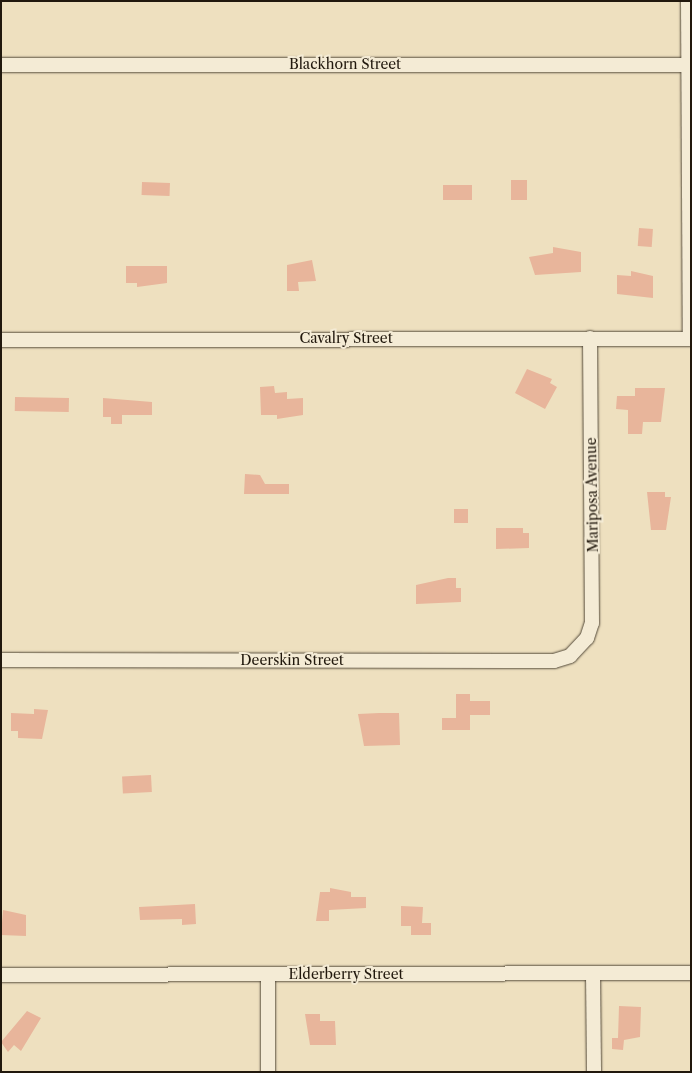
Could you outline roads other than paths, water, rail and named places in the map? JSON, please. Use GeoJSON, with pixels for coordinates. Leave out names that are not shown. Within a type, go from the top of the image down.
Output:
{"type":"FeatureCollection","features":[{"type":"Feature","properties":{"kind":"street"},"geometry":{"type":"LineString","coordinates":[[688,1],[690,339]]}},
{"type":"Feature","properties":{"kind":"street","name":"Blackhorn Street"},"geometry":{"type":"LineString","coordinates":[[1,65],[688,65]]}},
{"type":"Feature","properties":{"kind":"street","name":"Mariposa Avenue"},"geometry":{"type":"LineString","coordinates":[[579,649],[587,638],[593,605],[590,338]]}},
{"type":"Feature","properties":{"kind":"street","name":"Cavalry Street"},"geometry":{"type":"LineString","coordinates":[[1,340],[690,339]]}},
{"type":"Feature","properties":{"kind":"street","name":"Deerskin Street"},"geometry":{"type":"LineString","coordinates":[[1,660],[554,660],[579,649]]}},
{"type":"Feature","properties":{"kind":"street"},"geometry":{"type":"LineString","coordinates":[[593,973],[594,1072]]}},
{"type":"Feature","properties":{"kind":"street","name":"Elderberry Street"},"geometry":{"type":"LineString","coordinates":[[1,975],[691,973]]}},
{"type":"Feature","properties":{"kind":"street"},"geometry":{"type":"LineString","coordinates":[[268,974],[268,1072]]}}]}
